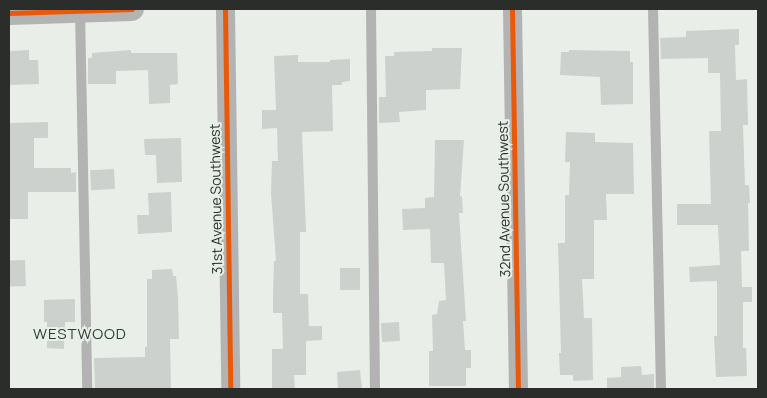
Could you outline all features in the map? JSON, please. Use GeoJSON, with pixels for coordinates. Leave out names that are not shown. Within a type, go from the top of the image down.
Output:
{"type":"FeatureCollection","features":[{"type":"Feature","properties":{"kind":"street"},"geometry":{"type":"LineString","coordinates":[[9,13],[80,9],[132,9]]}},
{"type":"Feature","properties":{"kind":"street","name":"31st Avenue Southwest"},"geometry":{"type":"LineString","coordinates":[[225,9],[230,389]]}},
{"type":"Feature","properties":{"kind":"street","name":"32nd Avenue Southwest"},"geometry":{"type":"LineString","coordinates":[[512,9],[518,389]]}},
{"type":"Feature","properties":{"kind":"lane"},"geometry":{"type":"LineString","coordinates":[[80,9],[87,389]]}},
{"type":"Feature","properties":{"kind":"lane"},"geometry":{"type":"LineString","coordinates":[[371,9],[375,389]]}},
{"type":"Feature","properties":{"kind":"lane"},"geometry":{"type":"LineString","coordinates":[[653,9],[661,389]]}},
{"type":"Feature","properties":{"kind":"building"},"geometry":{"type":"Polygon","coordinates":[[[739,29],[739,45],[735,45],[736,80],[747,79],[748,125],[743,125],[745,185],[749,185],[750,203],[748,203],[749,251],[741,251],[742,287],[752,287],[752,302],[743,302],[743,348],[746,348],[747,376],[716,377],[714,336],[717,336],[717,281],[690,282],[689,267],[720,265],[718,225],[677,225],[677,204],[711,204],[709,131],[721,131],[720,73],[708,73],[708,58],[661,59],[660,38],[686,37],[686,31],[739,29]]]}},
{"type":"Feature","properties":{"kind":"building"},"geometry":{"type":"Polygon","coordinates":[[[432,48],[462,48],[460,89],[426,90],[426,110],[399,112],[400,122],[379,123],[379,97],[386,97],[385,56],[394,56],[394,52],[432,51],[432,48]]]}},
{"type":"Feature","properties":{"kind":"building"},"geometry":{"type":"Polygon","coordinates":[[[29,50],[29,60],[38,60],[39,84],[9,85],[9,51],[29,50]]]}},
{"type":"Feature","properties":{"kind":"building"},"geometry":{"type":"Polygon","coordinates":[[[131,50],[131,53],[177,53],[178,84],[170,85],[170,103],[149,104],[148,70],[116,71],[116,84],[88,84],[88,58],[92,58],[92,53],[131,50]]]}},
{"type":"Feature","properties":{"kind":"building"},"geometry":{"type":"Polygon","coordinates":[[[569,50],[630,51],[630,62],[633,62],[633,104],[601,105],[600,77],[560,75],[561,52],[569,52],[569,50]]]}},
{"type":"Feature","properties":{"kind":"building"},"geometry":{"type":"Polygon","coordinates":[[[298,55],[298,62],[330,62],[330,60],[350,59],[350,81],[342,82],[342,85],[332,85],[333,131],[302,132],[306,232],[300,232],[300,294],[308,294],[309,326],[322,326],[322,340],[306,341],[306,375],[294,375],[295,389],[272,389],[272,349],[283,349],[282,313],[273,313],[274,261],[276,261],[271,193],[272,161],[278,161],[277,128],[262,129],[262,110],[276,110],[274,56],[298,55]]]}},
{"type":"Feature","properties":{"kind":"building"},"geometry":{"type":"Polygon","coordinates":[[[48,122],[48,138],[34,138],[34,168],[71,168],[71,173],[76,172],[76,192],[28,192],[28,219],[9,219],[9,123],[48,122]]]}},
{"type":"Feature","properties":{"kind":"building"},"geometry":{"type":"Polygon","coordinates":[[[566,132],[595,133],[595,142],[633,143],[634,194],[606,194],[607,220],[594,220],[594,279],[582,279],[584,318],[592,318],[593,380],[573,381],[573,375],[560,375],[558,243],[565,243],[565,195],[569,195],[570,162],[565,162],[566,132]]]}},
{"type":"Feature","properties":{"kind":"building"},"geometry":{"type":"Polygon","coordinates":[[[181,138],[182,182],[157,183],[156,155],[145,155],[144,139],[181,138]]]}},
{"type":"Feature","properties":{"kind":"building"},"geometry":{"type":"Polygon","coordinates":[[[435,140],[464,140],[460,197],[462,196],[463,213],[459,213],[466,321],[463,321],[465,350],[471,350],[471,368],[466,368],[466,386],[429,386],[429,351],[433,351],[432,315],[437,314],[439,301],[446,300],[444,263],[431,263],[430,229],[403,230],[402,209],[425,208],[425,198],[434,197],[435,140]]]}},
{"type":"Feature","properties":{"kind":"building"},"geometry":{"type":"Polygon","coordinates":[[[114,169],[115,189],[91,190],[90,170],[114,169]]]}},
{"type":"Feature","properties":{"kind":"building"},"geometry":{"type":"Polygon","coordinates":[[[171,192],[172,232],[138,234],[137,215],[149,215],[148,193],[171,192]]]}},
{"type":"Feature","properties":{"kind":"building"},"geometry":{"type":"Polygon","coordinates":[[[25,260],[26,286],[10,287],[9,261],[25,260]]]}},
{"type":"Feature","properties":{"kind":"building"},"geometry":{"type":"Polygon","coordinates":[[[340,268],[360,268],[360,290],[340,290],[340,268]]]}},
{"type":"Feature","properties":{"kind":"building"},"geometry":{"type":"Polygon","coordinates":[[[172,269],[173,276],[176,276],[179,339],[170,339],[171,389],[95,389],[94,358],[145,357],[145,347],[147,347],[147,279],[152,279],[152,270],[172,269]]]}},
{"type":"Feature","properties":{"kind":"building"},"geometry":{"type":"Polygon","coordinates":[[[75,299],[75,322],[65,322],[64,349],[47,348],[47,322],[44,322],[44,300],[75,299]]]}},
{"type":"Feature","properties":{"kind":"building"},"geometry":{"type":"Polygon","coordinates":[[[399,322],[400,341],[382,342],[381,323],[399,322]]]}},
{"type":"Feature","properties":{"kind":"building"},"geometry":{"type":"Polygon","coordinates":[[[641,366],[642,375],[654,374],[654,388],[607,389],[607,378],[621,377],[621,367],[641,366]]]}},
{"type":"Feature","properties":{"kind":"building"},"geometry":{"type":"Polygon","coordinates":[[[360,370],[362,389],[338,389],[337,372],[360,370]]]}},
{"type":"Feature","properties":{"kind":"cycle path"},"geometry":{"type":"LineString","coordinates":[[9,13],[132,9]]}},
{"type":"Feature","properties":{"kind":"cycle path"},"geometry":{"type":"LineString","coordinates":[[225,9],[230,389]]}},
{"type":"Feature","properties":{"kind":"cycle path"},"geometry":{"type":"LineString","coordinates":[[512,9],[518,389]]}},
{"type":"Feature","properties":{"kind":"district","name":"WESTWOOD"},"geometry":{"type":"Point","coordinates":[80,334]}}]}
